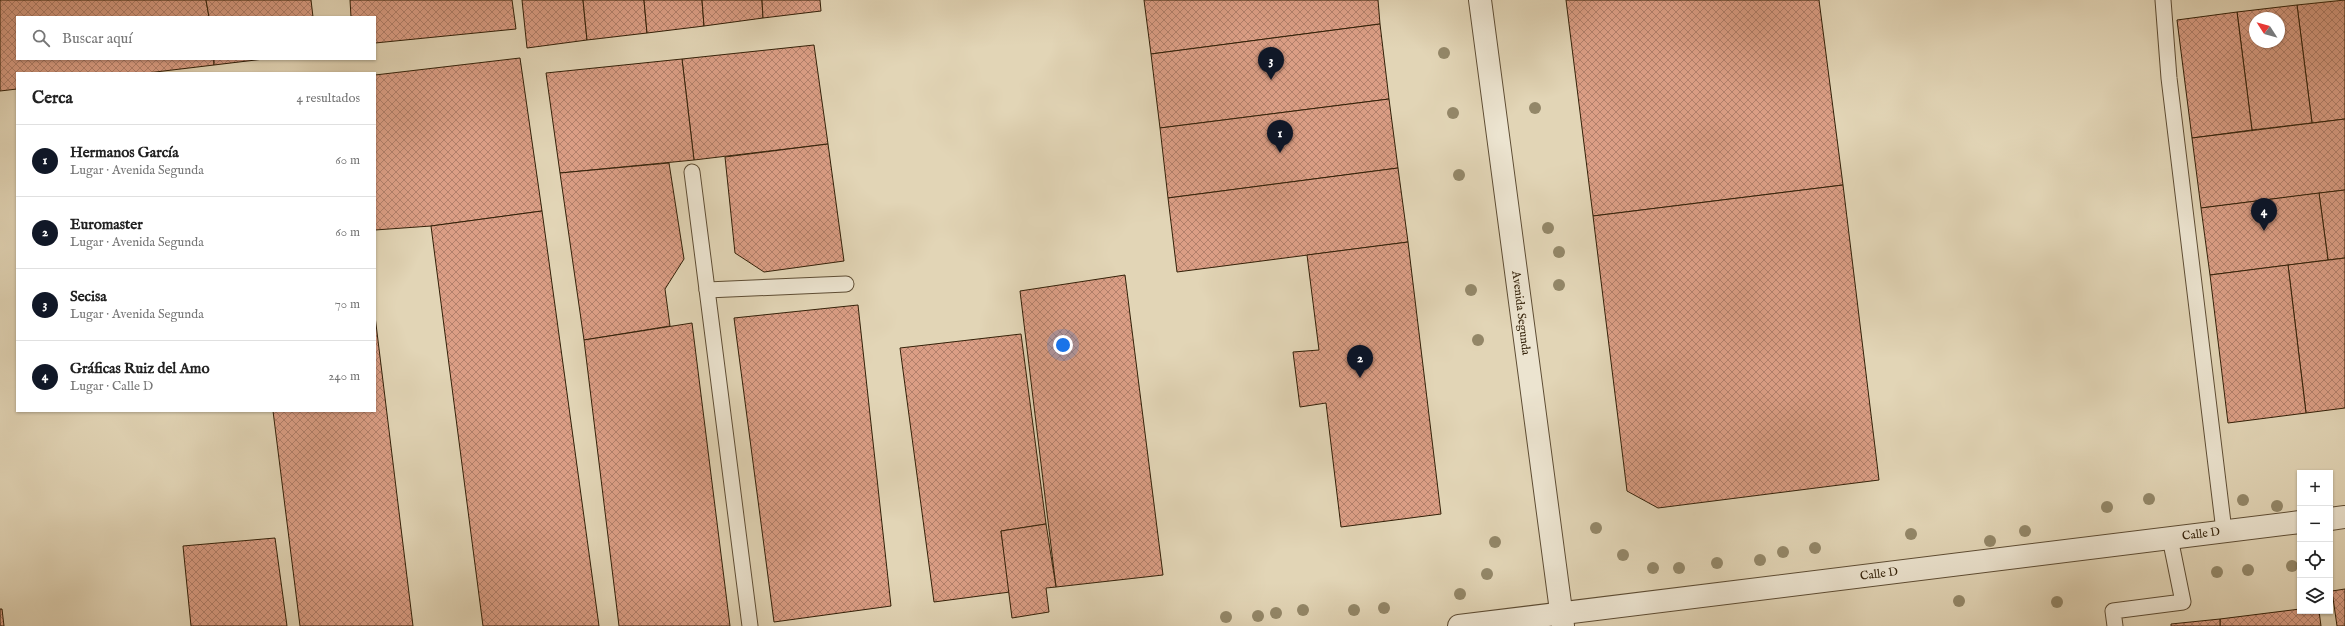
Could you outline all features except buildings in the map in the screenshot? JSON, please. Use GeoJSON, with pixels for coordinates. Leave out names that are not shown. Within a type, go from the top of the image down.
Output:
{"type":"FeatureCollection","features":[{"type":"Feature","properties":{"kind":"street","name":"Avenida Segunda"},"geometry":{"type":"LineString","coordinates":[[1480,0],[1563,620]]}},
{"type":"Feature","properties":{"kind":"street"},"geometry":{"type":"LineString","coordinates":[[2333,519],[2345,517]]}},
{"type":"Feature","properties":{"kind":"street","name":"Calle D"},"geometry":{"type":"LineString","coordinates":[[1459,626],[1563,620],[2170,538],[2297,522]]}},
{"type":"Feature","properties":{"kind":"lane"},"geometry":{"type":"LineString","coordinates":[[2163,0],[2169,78],[2224,531]]}},
{"type":"Feature","properties":{"kind":"lane"},"geometry":{"type":"LineString","coordinates":[[692,172],[750,626]]}},
{"type":"Feature","properties":{"kind":"lane"},"geometry":{"type":"LineString","coordinates":[[707,290],[846,284]]}},
{"type":"Feature","properties":{"kind":"lane"},"geometry":{"type":"LineString","coordinates":[[2114,626],[2113,611],[2183,602],[2170,538]]}},
{"type":"Feature","properties":{"kind":"place","name":"Secisa"},"geometry":{"type":"Point","coordinates":[1271,80]}},
{"type":"Feature","properties":{"kind":"place","name":"Hermanos García"},"geometry":{"type":"Point","coordinates":[1280,153]}},
{"type":"Feature","properties":{"kind":"place","name":"Gráficas Ruiz del Amo"},"geometry":{"type":"Point","coordinates":[2264,231]}},
{"type":"Feature","properties":{"kind":"place","name":"Euromaster"},"geometry":{"type":"Point","coordinates":[1360,378]}}]}
